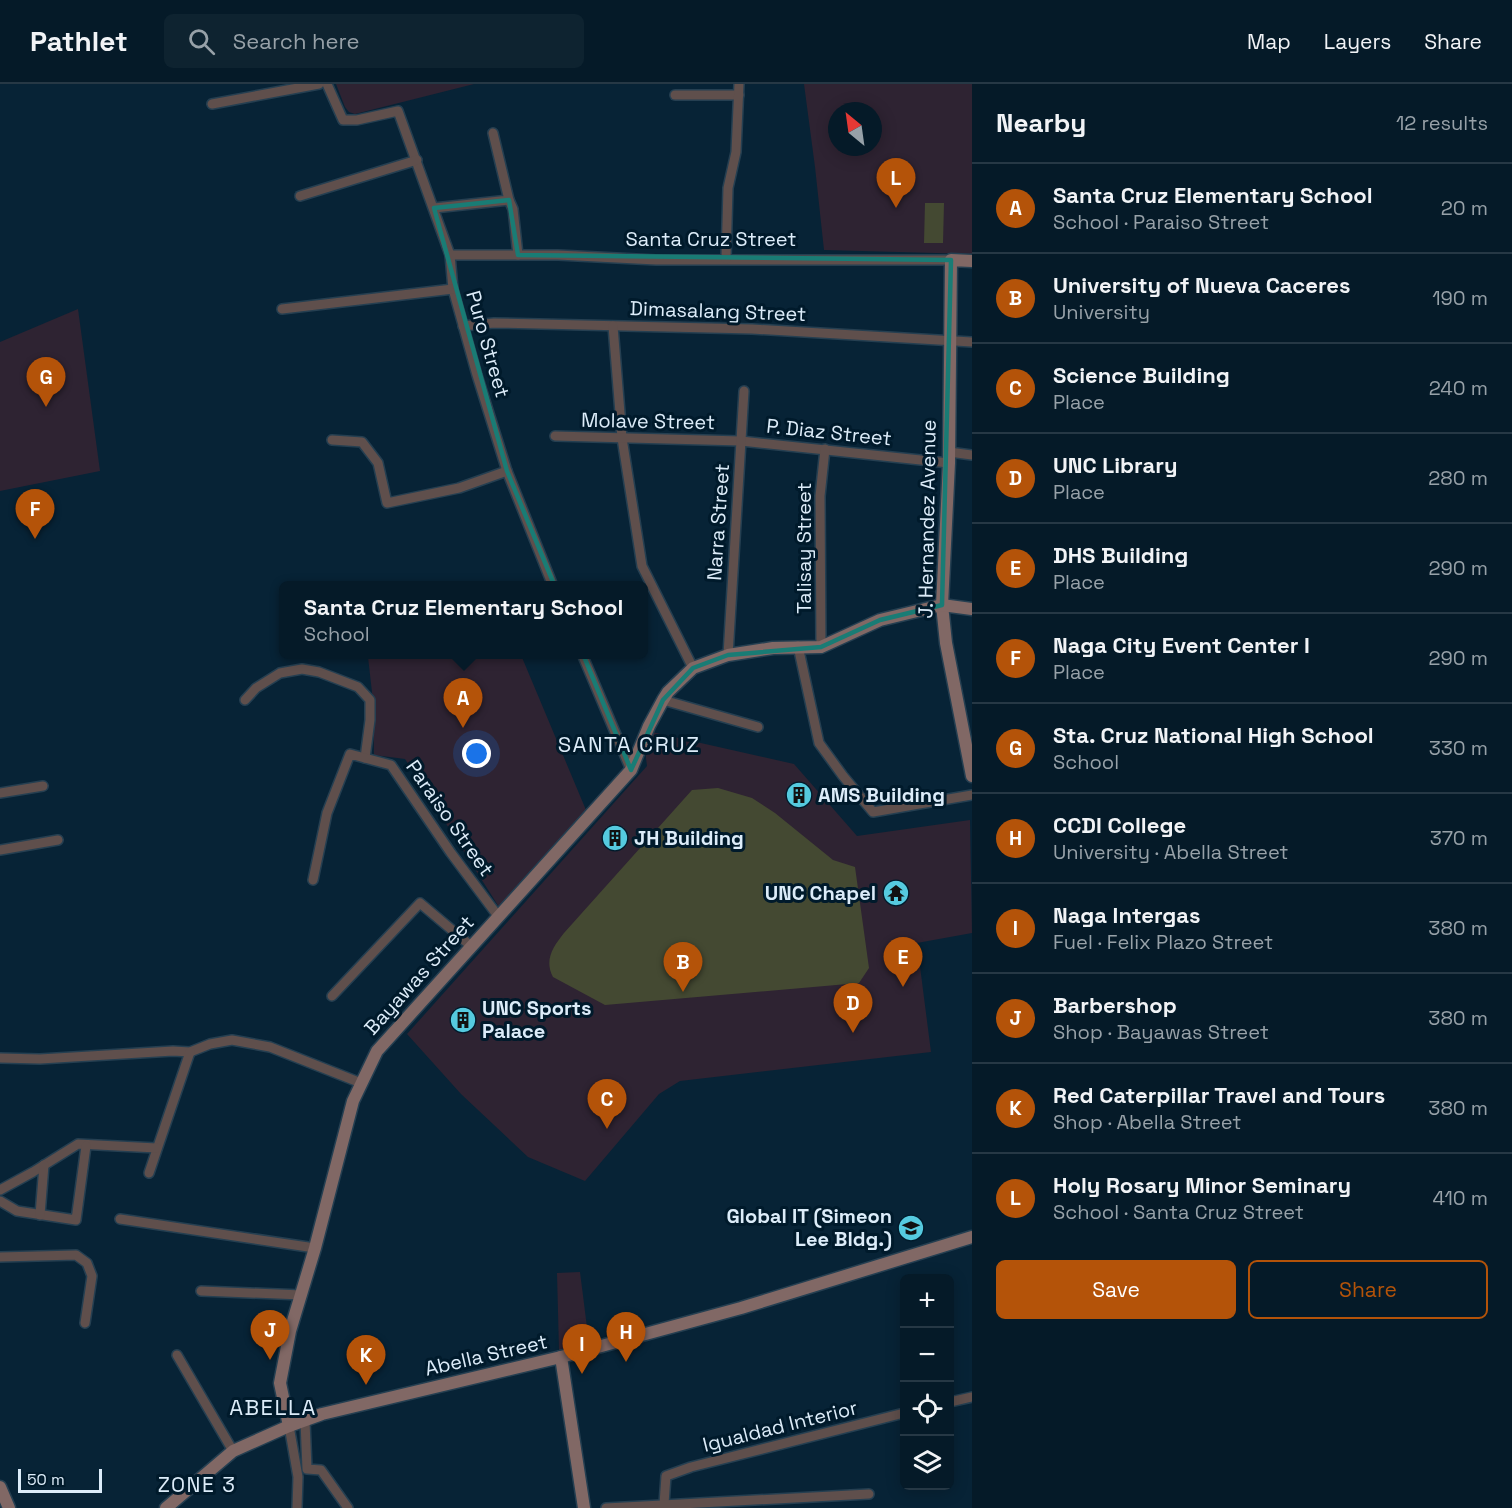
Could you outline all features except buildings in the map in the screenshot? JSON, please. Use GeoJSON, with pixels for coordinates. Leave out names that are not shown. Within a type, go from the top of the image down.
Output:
{"type":"FeatureCollection","features":[{"type":"Feature","properties":{"kind":"street"},"geometry":{"type":"LineString","coordinates":[[212,104],[319,84]]}},
{"type":"Feature","properties":{"kind":"street","name":"Puro Street"},"geometry":{"type":"LineString","coordinates":[[327,84],[343,120],[357,120],[398,111],[450,255],[453,289],[507,471],[551,581]]}},
{"type":"Feature","properties":{"kind":"street"},"geometry":{"type":"LineString","coordinates":[[726,259],[728,188],[736,152],[739,84]]}},
{"type":"Feature","properties":{"kind":"street"},"geometry":{"type":"LineString","coordinates":[[675,95],[739,95]]}},
{"type":"Feature","properties":{"kind":"street"},"geometry":{"type":"LineString","coordinates":[[493,133],[513,209],[518,255]]}},
{"type":"Feature","properties":{"kind":"street"},"geometry":{"type":"LineString","coordinates":[[300,196],[417,160]]}},
{"type":"Feature","properties":{"kind":"street"},"geometry":{"type":"LineString","coordinates":[[434,208],[509,200]]}},
{"type":"Feature","properties":{"kind":"street","name":"Santa Cruz Street"},"geometry":{"type":"LineString","coordinates":[[450,255],[656,260],[972,261]]}},
{"type":"Feature","properties":{"kind":"street","name":"J. Hernandez Avenue"},"geometry":{"type":"LineString","coordinates":[[951,260],[949,458],[942,605],[946,642],[972,776]]}},
{"type":"Feature","properties":{"kind":"street"},"geometry":{"type":"LineString","coordinates":[[282,309],[453,289]]}},
{"type":"Feature","properties":{"kind":"street","name":"Dimasalang Street"},"geometry":{"type":"LineString","coordinates":[[463,326],[494,323],[752,329],[972,342]]}},
{"type":"Feature","properties":{"kind":"street"},"geometry":{"type":"LineString","coordinates":[[613,326],[622,438],[642,566],[693,669]]}},
{"type":"Feature","properties":{"kind":"street","name":"Narra Street"},"geometry":{"type":"LineString","coordinates":[[728,655],[744,391]]}},
{"type":"Feature","properties":{"kind":"street","name":"Molave Street"},"geometry":{"type":"LineString","coordinates":[[555,436],[741,441]]}},
{"type":"Feature","properties":{"kind":"street"},"geometry":{"type":"LineString","coordinates":[[332,440],[362,442],[378,463],[387,503],[459,488],[507,471]]}},
{"type":"Feature","properties":{"kind":"street","name":"P. Diaz Street"},"geometry":{"type":"LineString","coordinates":[[741,441],[949,458],[972,455]]}},
{"type":"Feature","properties":{"kind":"street","name":"Talisay Street"},"geometry":{"type":"LineString","coordinates":[[821,647],[820,496],[825,449]]}},
{"type":"Feature","properties":{"kind":"street"},"geometry":{"type":"LineString","coordinates":[[631,770],[649,726],[663,700],[668,692],[693,669],[728,655],[798,646],[821,647],[880,620],[942,605],[972,609]]}},
{"type":"Feature","properties":{"kind":"street"},"geometry":{"type":"LineString","coordinates":[[798,646],[819,743],[873,812],[972,795]]}},
{"type":"Feature","properties":{"kind":"street"},"geometry":{"type":"LineString","coordinates":[[584,659],[631,770]]}},
{"type":"Feature","properties":{"kind":"street"},"geometry":{"type":"LineString","coordinates":[[245,700],[256,688],[280,673],[302,669],[319,672],[358,687],[370,700],[365,758],[350,754],[327,813],[313,880]]}},
{"type":"Feature","properties":{"kind":"street"},"geometry":{"type":"LineString","coordinates":[[663,700],[758,727]]}},
{"type":"Feature","properties":{"kind":"street","name":"Paraiso Street"},"geometry":{"type":"LineString","coordinates":[[365,758],[391,765],[451,853],[498,916]]}},
{"type":"Feature","properties":{"kind":"street","name":"Bayawas Street"},"geometry":{"type":"LineString","coordinates":[[289,1425],[280,1383],[290,1332],[315,1248],[353,1101],[377,1051],[631,770]]}},
{"type":"Feature","properties":{"kind":"street"},"geometry":{"type":"LineString","coordinates":[[0,793],[44,786]]}},
{"type":"Feature","properties":{"kind":"street"},"geometry":{"type":"LineString","coordinates":[[0,850],[58,840]]}},
{"type":"Feature","properties":{"kind":"street"},"geometry":{"type":"LineString","coordinates":[[332,996],[420,903],[471,946]]}},
{"type":"Feature","properties":{"kind":"street"},"geometry":{"type":"LineString","coordinates":[[0,1058],[40,1059],[190,1052],[210,1044],[232,1040],[270,1047],[361,1083]]}},
{"type":"Feature","properties":{"kind":"street"},"geometry":{"type":"LineString","coordinates":[[149,1173],[190,1052]]}},
{"type":"Feature","properties":{"kind":"street"},"geometry":{"type":"LineString","coordinates":[[0,1190],[78,1144],[157,1148]]}},
{"type":"Feature","properties":{"kind":"street"},"geometry":{"type":"LineString","coordinates":[[0,1201],[16,1211],[76,1220],[86,1146]]}},
{"type":"Feature","properties":{"kind":"street"},"geometry":{"type":"LineString","coordinates":[[40,1215],[44,1165]]}},
{"type":"Feature","properties":{"kind":"street"},"geometry":{"type":"LineString","coordinates":[[120,1219],[315,1248]]}},
{"type":"Feature","properties":{"kind":"street","name":"Abella Street"},"geometry":{"type":"LineString","coordinates":[[166,1508],[233,1451],[289,1425],[360,1404],[561,1358],[741,1308],[972,1237]]}},
{"type":"Feature","properties":{"kind":"street"},"geometry":{"type":"LineString","coordinates":[[0,1257],[76,1255],[87,1263],[92,1276],[86,1323]]}},
{"type":"Feature","properties":{"kind":"street"},"geometry":{"type":"LineString","coordinates":[[201,1291],[302,1295]]}},
{"type":"Feature","properties":{"kind":"street"},"geometry":{"type":"LineString","coordinates":[[177,1355],[233,1451]]}},
{"type":"Feature","properties":{"kind":"street"},"geometry":{"type":"LineString","coordinates":[[561,1358],[584,1508]]}},
{"type":"Feature","properties":{"kind":"street"},"geometry":{"type":"LineString","coordinates":[[954,1401],[972,1396]]}},
{"type":"Feature","properties":{"kind":"street","name":"Igualdad Interior"},"geometry":{"type":"LineString","coordinates":[[664,1504],[666,1476],[691,1467],[900,1414]]}},
{"type":"Feature","properties":{"kind":"street"},"geometry":{"type":"LineString","coordinates":[[305,1420],[307,1469],[321,1470],[348,1508]]}},
{"type":"Feature","properties":{"kind":"street"},"geometry":{"type":"LineString","coordinates":[[289,1425],[298,1477],[297,1508]]}},
{"type":"Feature","properties":{"kind":"street"},"geometry":{"type":"LineString","coordinates":[[292,1444],[306,1442]]}},
{"type":"Feature","properties":{"kind":"street"},"geometry":{"type":"LineString","coordinates":[[0,1487],[9,1508]]}},
{"type":"Feature","properties":{"kind":"street"},"geometry":{"type":"LineString","coordinates":[[606,1508],[869,1494]]}},
{"type":"Feature","properties":{"kind":"highlighted area"},"geometry":{"type":"Polygon","coordinates":[[[509,200],[518,255],[951,260],[942,605],[880,620],[821,647],[728,655],[693,668],[663,700],[631,770],[507,471],[434,208],[509,200]]]}},
{"type":"Feature","properties":{"kind":"shaded area"},"geometry":{"type":"Polygon","coordinates":[[[336,84],[474,84],[355,114],[349,112],[345,107],[336,84]]]}},
{"type":"Feature","properties":{"kind":"shaded area"},"geometry":{"type":"Polygon","coordinates":[[[804,84],[972,84],[972,254],[824,250],[804,84]]]}},
{"type":"Feature","properties":{"kind":"shaded area"},"geometry":{"type":"Polygon","coordinates":[[[78,309],[100,471],[0,491],[0,342],[78,309]]]}},
{"type":"Feature","properties":{"kind":"shaded area"},"geometry":{"type":"Polygon","coordinates":[[[368,659],[523,659],[586,810],[499,907],[405,759],[374,755],[373,701],[368,659]]]}},
{"type":"Feature","properties":{"kind":"shaded area"},"geometry":{"type":"Polygon","coordinates":[[[652,732],[794,764],[857,836],[970,820],[972,933],[917,943],[931,1052],[680,1081],[659,1094],[585,1181],[528,1157],[461,1094],[407,1034],[647,766],[645,750],[652,732]]]}},
{"type":"Feature","properties":{"kind":"shaded area"},"geometry":{"type":"Polygon","coordinates":[[[580,1272],[589,1343],[559,1350],[557,1273],[580,1272]]]}},
{"type":"Feature","properties":{"kind":"green space"},"geometry":{"type":"Polygon","coordinates":[[[925,203],[944,203],[943,243],[924,243],[925,203]]]}},
{"type":"Feature","properties":{"kind":"green space"},"geometry":{"type":"Polygon","coordinates":[[[718,788],[752,798],[775,813],[833,860],[855,867],[869,968],[859,983],[605,1005],[553,977],[549,965],[551,954],[564,933],[692,790],[718,788]]]}},
{"type":"Feature","properties":{"kind":"place","name":"Holy Rosary Minor Seminary"},"geometry":{"type":"Point","coordinates":[896,208]}},
{"type":"Feature","properties":{"kind":"place","name":"Sta. Cruz National High School"},"geometry":{"type":"Point","coordinates":[46,407]}},
{"type":"Feature","properties":{"kind":"place","name":"Naga City Event Center I"},"geometry":{"type":"Point","coordinates":[35,539]}},
{"type":"Feature","properties":{"kind":"place","name":"Santa Cruz Elementary School"},"geometry":{"type":"Point","coordinates":[463,728]}},
{"type":"Feature","properties":{"kind":"place","name":"AMS Building"},"geometry":{"type":"Point","coordinates":[799,795]}},
{"type":"Feature","properties":{"kind":"place","name":"JH Building"},"geometry":{"type":"Point","coordinates":[615,838]}},
{"type":"Feature","properties":{"kind":"place","name":"UNC Chapel"},"geometry":{"type":"Point","coordinates":[896,893]}},
{"type":"Feature","properties":{"kind":"place","name":"DHS Building"},"geometry":{"type":"Point","coordinates":[903,987]}},
{"type":"Feature","properties":{"kind":"place","name":"University of Nueva Caceres"},"geometry":{"type":"Point","coordinates":[683,992]}},
{"type":"Feature","properties":{"kind":"place","name":"UNC Sports Palace"},"geometry":{"type":"Point","coordinates":[463,1020]}},
{"type":"Feature","properties":{"kind":"place","name":"UNC Library"},"geometry":{"type":"Point","coordinates":[853,1033]}},
{"type":"Feature","properties":{"kind":"place","name":"Science Building"},"geometry":{"type":"Point","coordinates":[607,1129]}},
{"type":"Feature","properties":{"kind":"place","name":"Global IT (Simeon Lee Bldg.)"},"geometry":{"type":"Point","coordinates":[911,1228]}},
{"type":"Feature","properties":{"kind":"place","name":"Barbershop"},"geometry":{"type":"Point","coordinates":[270,1360]}},
{"type":"Feature","properties":{"kind":"place","name":"CCDI College"},"geometry":{"type":"Point","coordinates":[626,1362]}},
{"type":"Feature","properties":{"kind":"place","name":"Naga Intergas"},"geometry":{"type":"Point","coordinates":[582,1374]}},
{"type":"Feature","properties":{"kind":"place","name":"Red Caterpillar Travel and Tours"},"geometry":{"type":"Point","coordinates":[366,1385]}},
{"type":"Feature","properties":{"kind":"district","name":"SANTA CRUZ"},"geometry":{"type":"Point","coordinates":[629,744]}},
{"type":"Feature","properties":{"kind":"district","name":"ABELLA"},"geometry":{"type":"Point","coordinates":[273,1407]}},
{"type":"Feature","properties":{"kind":"district","name":"ZONE 3"},"geometry":{"type":"Point","coordinates":[197,1484]}}]}
